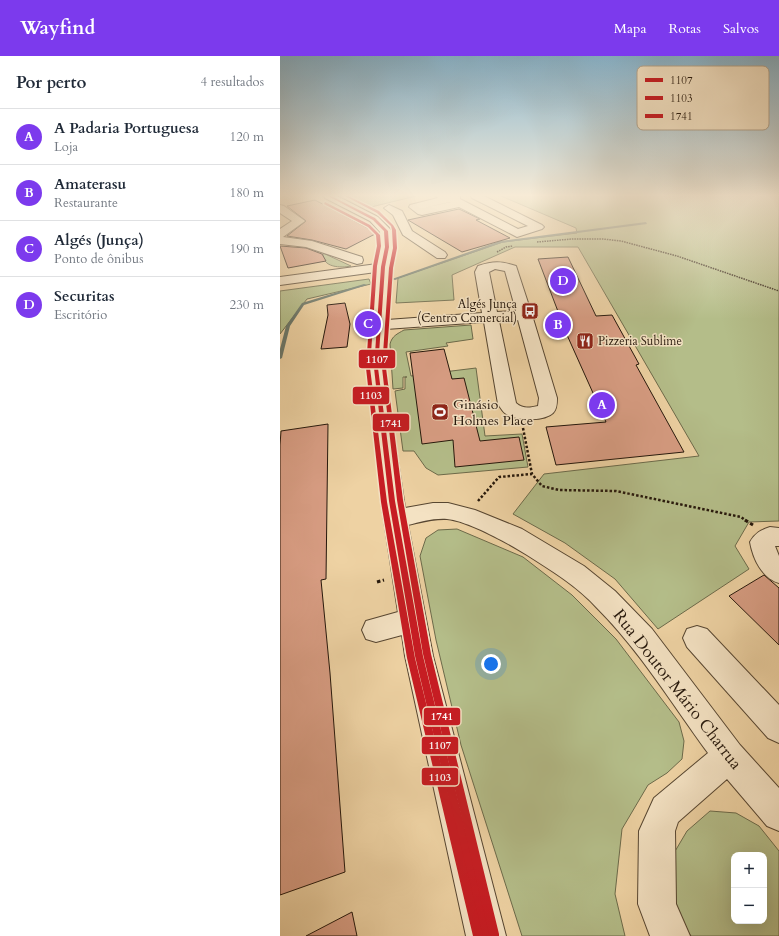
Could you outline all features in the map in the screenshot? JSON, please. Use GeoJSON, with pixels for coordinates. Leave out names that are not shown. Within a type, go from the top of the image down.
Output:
{"type":"FeatureCollection","features":[{"type":"Feature","properties":{"kind":"street"},"geometry":{"type":"LineString","coordinates":[[386,237],[387,248],[383,267],[376,368],[395,519],[419,656],[486,936]]}},
{"type":"Feature","properties":{"kind":"street"},"geometry":{"type":"LineString","coordinates":[[413,237],[441,256]]}},
{"type":"Feature","properties":{"kind":"street"},"geometry":{"type":"LineString","coordinates":[[280,240],[308,244],[357,260]]}},
{"type":"Feature","properties":{"kind":"street"},"geometry":{"type":"LineString","coordinates":[[308,244],[310,252],[310,267]]}},
{"type":"Feature","properties":{"kind":"street"},"geometry":{"type":"LineString","coordinates":[[494,265],[501,265],[511,269],[525,315],[548,403],[546,410],[530,414],[512,410],[507,404],[482,272],[483,269],[494,265]]}},
{"type":"Feature","properties":{"kind":"street"},"geometry":{"type":"LineString","coordinates":[[280,273],[310,267],[383,267]]}},
{"type":"Feature","properties":{"kind":"street"},"geometry":{"type":"LineString","coordinates":[[280,281],[310,267]]}},
{"type":"Feature","properties":{"kind":"street"},"geometry":{"type":"LineString","coordinates":[[379,325],[525,315]]}},
{"type":"Feature","properties":{"kind":"street","name":"Rua Doutor Mário Charrua"},"geometry":{"type":"LineString","coordinates":[[395,519],[433,511],[448,511],[467,516],[514,535],[539,549],[574,573],[606,599],[642,638],[729,756],[779,814]]}},
{"type":"Feature","properties":{"kind":"street"},"geometry":{"type":"LineString","coordinates":[[775,537],[762,542],[771,566],[779,573]]}},
{"type":"Feature","properties":{"kind":"street"},"geometry":{"type":"LineString","coordinates":[[376,630],[413,620]]}},
{"type":"Feature","properties":{"kind":"street"},"geometry":{"type":"LineString","coordinates":[[697,638],[779,727]]}},
{"type":"Feature","properties":{"kind":"street"},"geometry":{"type":"LineString","coordinates":[[670,936],[657,904],[657,831],[666,810],[729,756]]}},
{"type":"Feature","properties":{"kind":"path"},"geometry":{"type":"LineString","coordinates":[[536,242],[572,239],[603,239],[621,241],[677,256],[779,290]]}},
{"type":"Feature","properties":{"kind":"path"},"geometry":{"type":"LineString","coordinates":[[483,269],[492,254],[506,247],[514,246]]}},
{"type":"Feature","properties":{"kind":"path"},"geometry":{"type":"LineString","coordinates":[[520,413],[532,474],[542,486],[559,490],[616,491],[741,516],[775,537]]}},
{"type":"Feature","properties":{"kind":"path"},"geometry":{"type":"LineString","coordinates":[[467,516],[498,477],[532,474]]}},
{"type":"Feature","properties":{"kind":"green space"},"geometry":{"type":"Polygon","coordinates":[[[544,237],[779,237],[779,521],[749,522],[735,546],[749,569],[658,629],[615,579],[565,543],[513,514],[544,474],[699,456],[578,247],[515,247],[452,275],[454,300],[396,303],[398,278],[503,242],[544,237]]]}},
{"type":"Feature","properties":{"kind":"green space"},"geometry":{"type":"Polygon","coordinates":[[[323,253],[351,266],[333,266],[326,262],[323,253]]]}},
{"type":"Feature","properties":{"kind":"green space"},"geometry":{"type":"Polygon","coordinates":[[[369,279],[371,284],[307,299],[280,334],[280,291],[369,279]]]}},
{"type":"Feature","properties":{"kind":"green space","name":"Ginásio Holmes Place"},"geometry":{"type":"Polygon","coordinates":[[[471,325],[473,339],[446,343],[448,346],[406,352],[411,376],[476,368],[485,436],[522,434],[528,467],[438,475],[426,468],[414,451],[403,451],[395,391],[405,389],[405,377],[403,377],[403,388],[393,389],[390,344],[395,336],[404,330],[471,325]]]}},
{"type":"Feature","properties":{"kind":"green space"},"geometry":{"type":"Polygon","coordinates":[[[457,529],[523,557],[572,595],[616,639],[679,722],[684,741],[682,759],[667,773],[648,785],[622,829],[615,894],[625,936],[522,936],[461,745],[436,640],[420,556],[426,538],[438,530],[457,529]]]}},
{"type":"Feature","properties":{"kind":"green space"},"geometry":{"type":"Polygon","coordinates":[[[710,811],[736,813],[759,826],[779,851],[779,936],[691,936],[679,918],[670,886],[674,853],[687,831],[710,811]]]}},
{"type":"Feature","properties":{"kind":"building"},"geometry":{"type":"Polygon","coordinates":[[[294,237],[369,237],[346,249],[312,240],[294,237]]]}},
{"type":"Feature","properties":{"kind":"building"},"geometry":{"type":"Polygon","coordinates":[[[437,237],[510,238],[462,252],[437,237]]]}},
{"type":"Feature","properties":{"kind":"building"},"geometry":{"type":"Polygon","coordinates":[[[280,246],[306,248],[322,254],[326,261],[288,268],[280,246]]]}},
{"type":"Feature","properties":{"kind":"building"},"geometry":{"type":"Polygon","coordinates":[[[568,257],[596,316],[612,315],[639,364],[636,365],[684,452],[556,465],[546,427],[606,422],[567,335],[538,259],[568,257]]]}},
{"type":"Feature","properties":{"kind":"building"},"geometry":{"type":"Polygon","coordinates":[[[345,303],[350,324],[347,347],[321,349],[328,315],[327,305],[345,303]]]}},
{"type":"Feature","properties":{"kind":"building"},"geometry":{"type":"Polygon","coordinates":[[[444,349],[452,379],[464,378],[480,441],[519,437],[524,460],[455,467],[453,440],[422,444],[410,353],[444,349]]]}},
{"type":"Feature","properties":{"kind":"building"},"geometry":{"type":"Polygon","coordinates":[[[328,424],[326,579],[321,580],[330,673],[345,872],[280,895],[281,431],[328,424]]]}},
{"type":"Feature","properties":{"kind":"building"},"geometry":{"type":"Polygon","coordinates":[[[764,575],[779,588],[779,645],[729,596],[764,575]]]}},
{"type":"Feature","properties":{"kind":"building"},"geometry":{"type":"Polygon","coordinates":[[[352,912],[357,936],[306,936],[352,912]]]}},
{"type":"Feature","properties":{"kind":"waterway"},"geometry":{"type":"LineString","coordinates":[[394,279],[500,242],[538,237]]}},
{"type":"Feature","properties":{"kind":"waterway"},"geometry":{"type":"LineString","coordinates":[[280,358],[288,326],[303,304],[365,285]]}},
{"type":"Feature","properties":{"kind":"transit line","name":"1103"},"geometry":{"type":"LineString","coordinates":[[378,237],[379,246],[375,266],[368,368],[384,502],[411,658],[478,936]]}},
{"type":"Feature","properties":{"kind":"transit line","name":"1107"},"geometry":{"type":"LineString","coordinates":[[386,237],[387,247],[383,267],[376,368],[392,501],[419,656],[486,936]]}},
{"type":"Feature","properties":{"kind":"transit line","name":"1741"},"geometry":{"type":"LineString","coordinates":[[394,237],[395,248],[391,268],[384,368],[400,500],[427,654],[494,934]]}},
{"type":"Feature","properties":{"kind":"place","name":"Securitas"},"geometry":{"type":"Point","coordinates":[563,281]}},
{"type":"Feature","properties":{"kind":"place","name":"Algés Junça (Centro Comercial)"},"geometry":{"type":"Point","coordinates":[530,311]}},
{"type":"Feature","properties":{"kind":"place","name":"Algés (Junça)"},"geometry":{"type":"Point","coordinates":[368,324]}},
{"type":"Feature","properties":{"kind":"place","name":"Amaterasu"},"geometry":{"type":"Point","coordinates":[558,325]}},
{"type":"Feature","properties":{"kind":"place","name":"Pizzeria Sublime"},"geometry":{"type":"Point","coordinates":[585,341]}},
{"type":"Feature","properties":{"kind":"place","name":"A Padaria Portuguesa"},"geometry":{"type":"Point","coordinates":[602,405]}},
{"type":"Feature","properties":{"kind":"place","name":"Ginásio Holmes Place"},"geometry":{"type":"Point","coordinates":[440,412]}}]}
